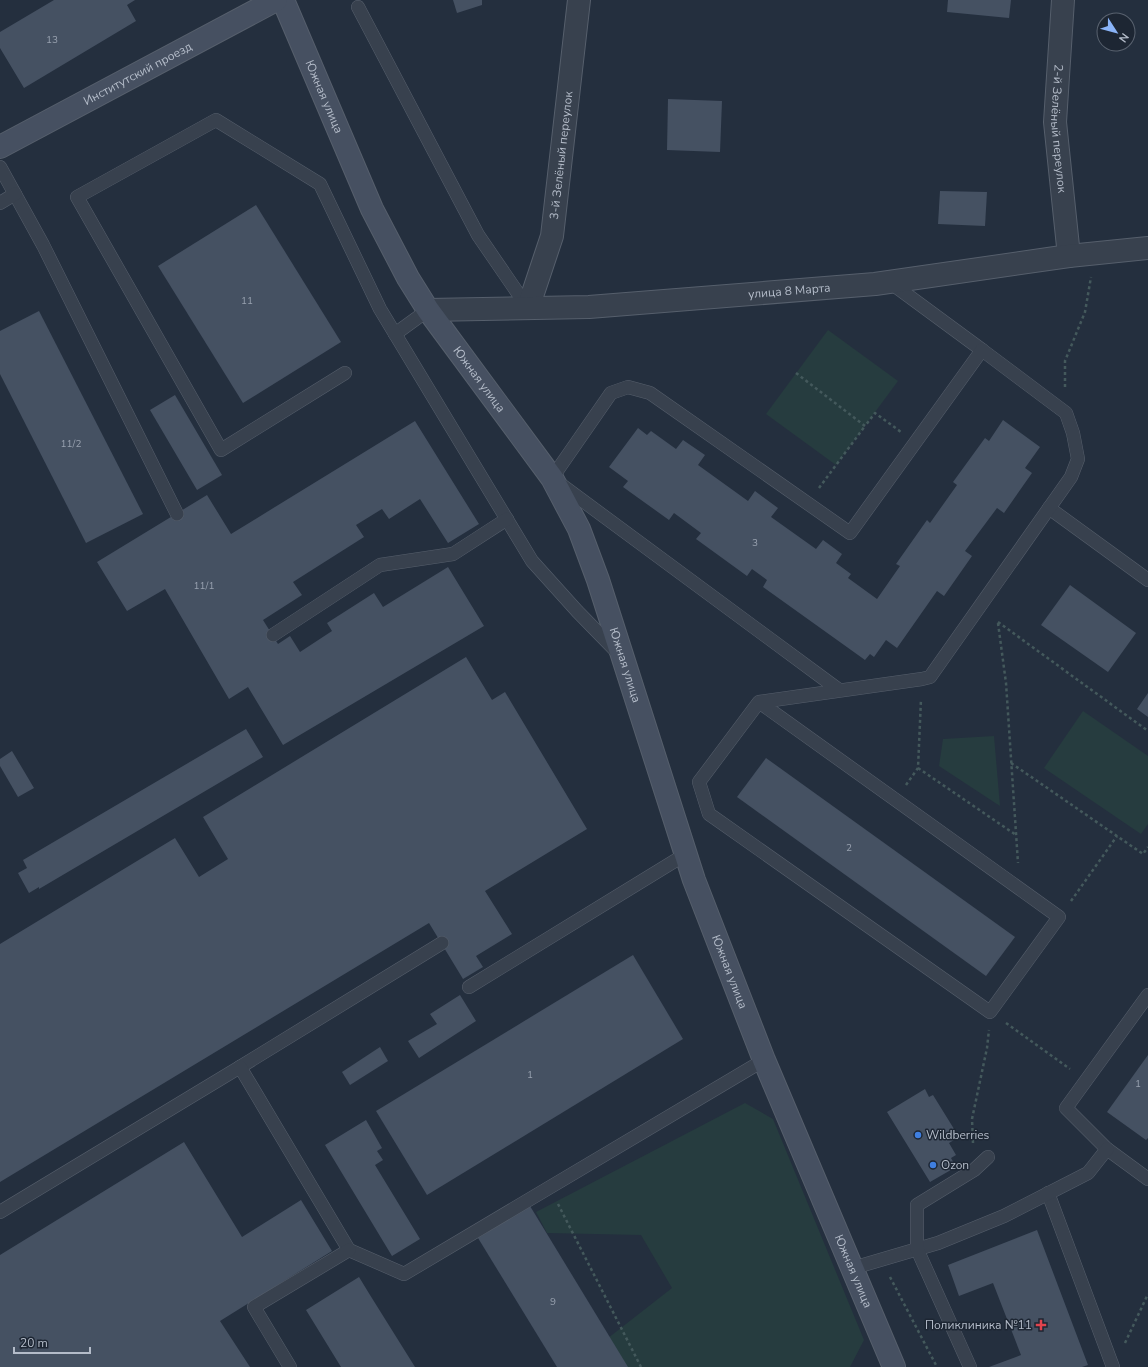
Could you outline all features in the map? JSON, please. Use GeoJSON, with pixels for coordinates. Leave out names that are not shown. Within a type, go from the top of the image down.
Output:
{"type":"FeatureCollection","features":[{"type":"Feature","properties":{"kind":"street","name":"Институтский проезд"},"geometry":{"type":"LineString","coordinates":[[0,146],[276,0]]}},
{"type":"Feature","properties":{"kind":"street","name":"Южная улица"},"geometry":{"type":"LineString","coordinates":[[283,0],[372,209],[408,278],[428,310],[552,478],[579,530],[598,580],[694,880],[764,1060],[894,1367]]}},
{"type":"Feature","properties":{"kind":"street","name":"3-й Зелёный переулок"},"geometry":{"type":"LineString","coordinates":[[528,308],[552,236],[579,0]]}},
{"type":"Feature","properties":{"kind":"street","name":"2-й Зелёный переулок"},"geometry":{"type":"LineString","coordinates":[[1063,0],[1055,122],[1069,256]]}},
{"type":"Feature","properties":{"kind":"street","name":"улица 8 Марта"},"geometry":{"type":"LineString","coordinates":[[428,310],[589,307],[891,283],[1069,256],[1094,255],[1148,248]]}},
{"type":"Feature","properties":{"kind":"lane"},"geometry":{"type":"LineString","coordinates":[[358,7],[478,235],[528,308]]}},
{"type":"Feature","properties":{"kind":"lane"},"geometry":{"type":"LineString","coordinates":[[345,373],[221,450],[76,197],[216,120],[320,184],[380,309],[532,561],[577,611],[623,658]]}},
{"type":"Feature","properties":{"kind":"lane"},"geometry":{"type":"LineString","coordinates":[[0,167],[43,244],[177,514]]}},
{"type":"Feature","properties":{"kind":"lane"},"geometry":{"type":"LineString","coordinates":[[0,203],[15,194]]}},
{"type":"Feature","properties":{"kind":"lane"},"geometry":{"type":"LineString","coordinates":[[759,702],[1059,917],[990,1012],[709,814],[699,782],[759,702],[930,677],[1071,477],[1078,458],[1073,433],[1066,413],[891,283]]}},
{"type":"Feature","properties":{"kind":"lane"},"geometry":{"type":"LineString","coordinates":[[395,334],[428,310]]}},
{"type":"Feature","properties":{"kind":"lane"},"geometry":{"type":"LineString","coordinates":[[839,690],[552,478],[611,393],[628,387],[650,393],[850,533],[982,350]]}},
{"type":"Feature","properties":{"kind":"lane"},"geometry":{"type":"LineString","coordinates":[[1049,508],[1148,580]]}},
{"type":"Feature","properties":{"kind":"lane"},"geometry":{"type":"LineString","coordinates":[[273,635],[380,565],[453,554],[507,519]]}},
{"type":"Feature","properties":{"kind":"lane"},"geometry":{"type":"LineString","coordinates":[[469,987],[686,854]]}},
{"type":"Feature","properties":{"kind":"lane"},"geometry":{"type":"LineString","coordinates":[[0,1212],[442,943]]}},
{"type":"Feature","properties":{"kind":"lane"},"geometry":{"type":"LineString","coordinates":[[1148,995],[1066,1108],[1107,1149],[1148,1179]]}},
{"type":"Feature","properties":{"kind":"lane"},"geometry":{"type":"LineString","coordinates":[[240,1067],[349,1250],[404,1274],[764,1060]]}},
{"type":"Feature","properties":{"kind":"lane"},"geometry":{"type":"LineString","coordinates":[[853,1268],[938,1243],[989,1222],[1088,1172],[1107,1149]]}},
{"type":"Feature","properties":{"kind":"lane"},"geometry":{"type":"LineString","coordinates":[[970,1367],[917,1249],[917,1204],[974,1170],[988,1158]]}},
{"type":"Feature","properties":{"kind":"lane"},"geometry":{"type":"LineString","coordinates":[[1048,1193],[1113,1367]]}},
{"type":"Feature","properties":{"kind":"lane"},"geometry":{"type":"LineString","coordinates":[[290,1367],[254,1307],[349,1250]]}},
{"type":"Feature","properties":{"kind":"path"},"geometry":{"type":"LineString","coordinates":[[1066,413],[1065,361],[1085,312],[1094,255]]}},
{"type":"Feature","properties":{"kind":"path"},"geometry":{"type":"LineString","coordinates":[[796,373],[865,426]]}},
{"type":"Feature","properties":{"kind":"path"},"geometry":{"type":"LineString","coordinates":[[808,504],[875,413],[916,442]]}},
{"type":"Feature","properties":{"kind":"path"},"geometry":{"type":"LineString","coordinates":[[979,609],[1148,731]]}},
{"type":"Feature","properties":{"kind":"path"},"geometry":{"type":"LineString","coordinates":[[998,623],[1006,683],[1021,889]]}},
{"type":"Feature","properties":{"kind":"path"},"geometry":{"type":"LineString","coordinates":[[896,800],[918,768],[922,679]]}},
{"type":"Feature","properties":{"kind":"path"},"geometry":{"type":"LineString","coordinates":[[1011,763],[1143,854],[1148,847]]}},
{"type":"Feature","properties":{"kind":"path"},"geometry":{"type":"LineString","coordinates":[[918,768],[1016,835]]}},
{"type":"Feature","properties":{"kind":"path"},"geometry":{"type":"LineString","coordinates":[[1059,917],[1117,836]]}},
{"type":"Feature","properties":{"kind":"path"},"geometry":{"type":"LineString","coordinates":[[990,1012],[1086,1080]]}},
{"type":"Feature","properties":{"kind":"path"},"geometry":{"type":"LineString","coordinates":[[974,1170],[972,1119],[987,1048],[990,1012]]}},
{"type":"Feature","properties":{"kind":"path"},"geometry":{"type":"LineString","coordinates":[[550,1188],[641,1367]]}},
{"type":"Feature","properties":{"kind":"path"},"geometry":{"type":"LineString","coordinates":[[881,1260],[937,1367]]}},
{"type":"Feature","properties":{"kind":"path"},"geometry":{"type":"LineString","coordinates":[[1124,1346],[1148,1294]]}},
{"type":"Feature","properties":{"kind":"green space"},"geometry":{"type":"Polygon","coordinates":[[[828,330],[898,381],[836,465],[766,414],[828,330]]]}},
{"type":"Feature","properties":{"kind":"green space"},"geometry":{"type":"Polygon","coordinates":[[[1083,711],[1148,756],[1148,824],[1141,834],[1044,768],[1083,711]]]}},
{"type":"Feature","properties":{"kind":"green space"},"geometry":{"type":"Polygon","coordinates":[[[994,736],[1000,806],[939,766],[943,739],[994,736]]]}},
{"type":"Feature","properties":{"kind":"green space"},"geometry":{"type":"Polygon","coordinates":[[[745,1103],[773,1119],[864,1340],[850,1367],[618,1367],[603,1342],[672,1288],[641,1235],[547,1233],[536,1212],[745,1103]]]}},
{"type":"Feature","properties":{"kind":"building"},"geometry":{"type":"Polygon","coordinates":[[[54,0],[135,0],[127,5],[136,21],[24,88],[0,48],[0,32],[54,0]]]}},
{"type":"Feature","properties":{"kind":"building"},"geometry":{"type":"Polygon","coordinates":[[[453,0],[482,0],[482,5],[457,13],[453,0]]]}},
{"type":"Feature","properties":{"kind":"building"},"geometry":{"type":"Polygon","coordinates":[[[948,0],[1011,0],[1009,18],[947,12],[948,0]]]}},
{"type":"Feature","properties":{"kind":"building"},"geometry":{"type":"Polygon","coordinates":[[[668,99],[722,101],[720,152],[667,150],[668,99]]]}},
{"type":"Feature","properties":{"kind":"building"},"geometry":{"type":"Polygon","coordinates":[[[940,191],[987,192],[985,226],[938,224],[940,191]]]}},
{"type":"Feature","properties":{"kind":"building"},"geometry":{"type":"Polygon","coordinates":[[[256,205],[341,342],[243,403],[158,266],[256,205]]]}},
{"type":"Feature","properties":{"kind":"building"},"geometry":{"type":"Polygon","coordinates":[[[39,311],[143,514],[86,543],[0,374],[0,331],[39,311]]]}},
{"type":"Feature","properties":{"kind":"building"},"geometry":{"type":"Polygon","coordinates":[[[175,395],[222,475],[197,490],[150,410],[175,395]]]}},
{"type":"Feature","properties":{"kind":"building"},"geometry":{"type":"Polygon","coordinates":[[[1003,420],[1040,447],[1025,468],[1032,473],[1004,513],[997,508],[965,551],[972,556],[944,596],[937,591],[897,648],[886,640],[874,657],[870,654],[865,660],[763,587],[767,580],[752,569],[747,576],[696,539],[701,533],[674,513],[669,520],[623,487],[628,481],[609,467],[638,428],[647,435],[651,431],[676,449],[683,440],[705,455],[698,465],[748,501],[755,491],[778,508],[771,517],[816,549],[823,540],[842,554],[836,563],[851,574],[848,578],[877,599],[900,566],[896,564],[927,520],[930,523],[957,485],[953,482],[985,438],[989,441],[1003,420]]]}},
{"type":"Feature","properties":{"kind":"building"},"geometry":{"type":"Polygon","coordinates":[[[415,421],[479,524],[448,543],[420,499],[389,519],[382,509],[356,525],[364,537],[293,582],[302,595],[263,620],[278,644],[290,636],[300,652],[332,631],[327,623],[374,593],[383,607],[448,567],[484,626],[283,745],[248,687],[229,699],[165,589],[127,611],[97,562],[207,495],[231,534],[415,421]]]}},
{"type":"Feature","properties":{"kind":"building"},"geometry":{"type":"Polygon","coordinates":[[[1070,585],[1136,633],[1108,672],[1041,625],[1070,585]]]}},
{"type":"Feature","properties":{"kind":"building"},"geometry":{"type":"Polygon","coordinates":[[[466,657],[492,700],[505,692],[587,829],[485,891],[512,934],[476,956],[483,967],[463,979],[429,923],[0,1182],[0,944],[175,838],[199,877],[228,859],[203,817],[466,657]]]}},
{"type":"Feature","properties":{"kind":"building"},"geometry":{"type":"Polygon","coordinates":[[[1148,693],[1148,717],[1137,709],[1148,693]]]}},
{"type":"Feature","properties":{"kind":"building"},"geometry":{"type":"Polygon","coordinates":[[[246,729],[263,757],[39,889],[39,887],[29,893],[18,873],[27,868],[23,860],[246,729]]]}},
{"type":"Feature","properties":{"kind":"building"},"geometry":{"type":"Polygon","coordinates":[[[12,751],[34,788],[18,797],[0,766],[0,759],[12,751]]]}},
{"type":"Feature","properties":{"kind":"building"},"geometry":{"type":"Polygon","coordinates":[[[766,758],[1015,937],[986,976],[737,797],[766,758]]]}},
{"type":"Feature","properties":{"kind":"building"},"geometry":{"type":"Polygon","coordinates":[[[633,955],[683,1039],[427,1195],[376,1111],[633,955]]]}},
{"type":"Feature","properties":{"kind":"building"},"geometry":{"type":"Polygon","coordinates":[[[460,995],[476,1021],[419,1058],[408,1041],[437,1024],[430,1014],[460,995]]]}},
{"type":"Feature","properties":{"kind":"building"},"geometry":{"type":"Polygon","coordinates":[[[380,1047],[388,1061],[350,1085],[342,1072],[380,1047]]]}},
{"type":"Feature","properties":{"kind":"building"},"geometry":{"type":"Polygon","coordinates":[[[1148,1055],[1148,1138],[1146,1140],[1107,1112],[1148,1055]]]}},
{"type":"Feature","properties":{"kind":"building"},"geometry":{"type":"Polygon","coordinates":[[[925,1089],[929,1097],[933,1095],[959,1137],[949,1143],[956,1155],[951,1158],[956,1167],[930,1182],[887,1112],[925,1089]]]}},
{"type":"Feature","properties":{"kind":"building"},"geometry":{"type":"Polygon","coordinates":[[[366,1120],[382,1148],[377,1151],[383,1160],[375,1165],[420,1239],[392,1256],[325,1145],[366,1120]]]}},
{"type":"Feature","properties":{"kind":"building"},"geometry":{"type":"Polygon","coordinates":[[[184,1142],[242,1237],[301,1200],[332,1251],[220,1321],[250,1367],[0,1367],[0,1255],[184,1142]]]}},
{"type":"Feature","properties":{"kind":"building"},"geometry":{"type":"Polygon","coordinates":[[[530,1206],[628,1367],[557,1367],[478,1238],[530,1206]]]}},
{"type":"Feature","properties":{"kind":"building","name":"Поликлиника №11"},"geometry":{"type":"Polygon","coordinates":[[[1037,1230],[1088,1365],[1082,1367],[989,1367],[1021,1355],[993,1283],[959,1296],[948,1265],[1037,1230]]]}},
{"type":"Feature","properties":{"kind":"building"},"geometry":{"type":"Polygon","coordinates":[[[359,1277],[415,1367],[341,1367],[306,1310],[359,1277]]]}},
{"type":"Feature","properties":{"kind":"place","name":"Wildberries"},"geometry":{"type":"Point","coordinates":[918,1135]}},
{"type":"Feature","properties":{"kind":"place","name":"Ozon"},"geometry":{"type":"Point","coordinates":[933,1165]}},
{"type":"Feature","properties":{"kind":"place","name":"Поликлиника №11"},"geometry":{"type":"Point","coordinates":[1041,1325]}}]}
